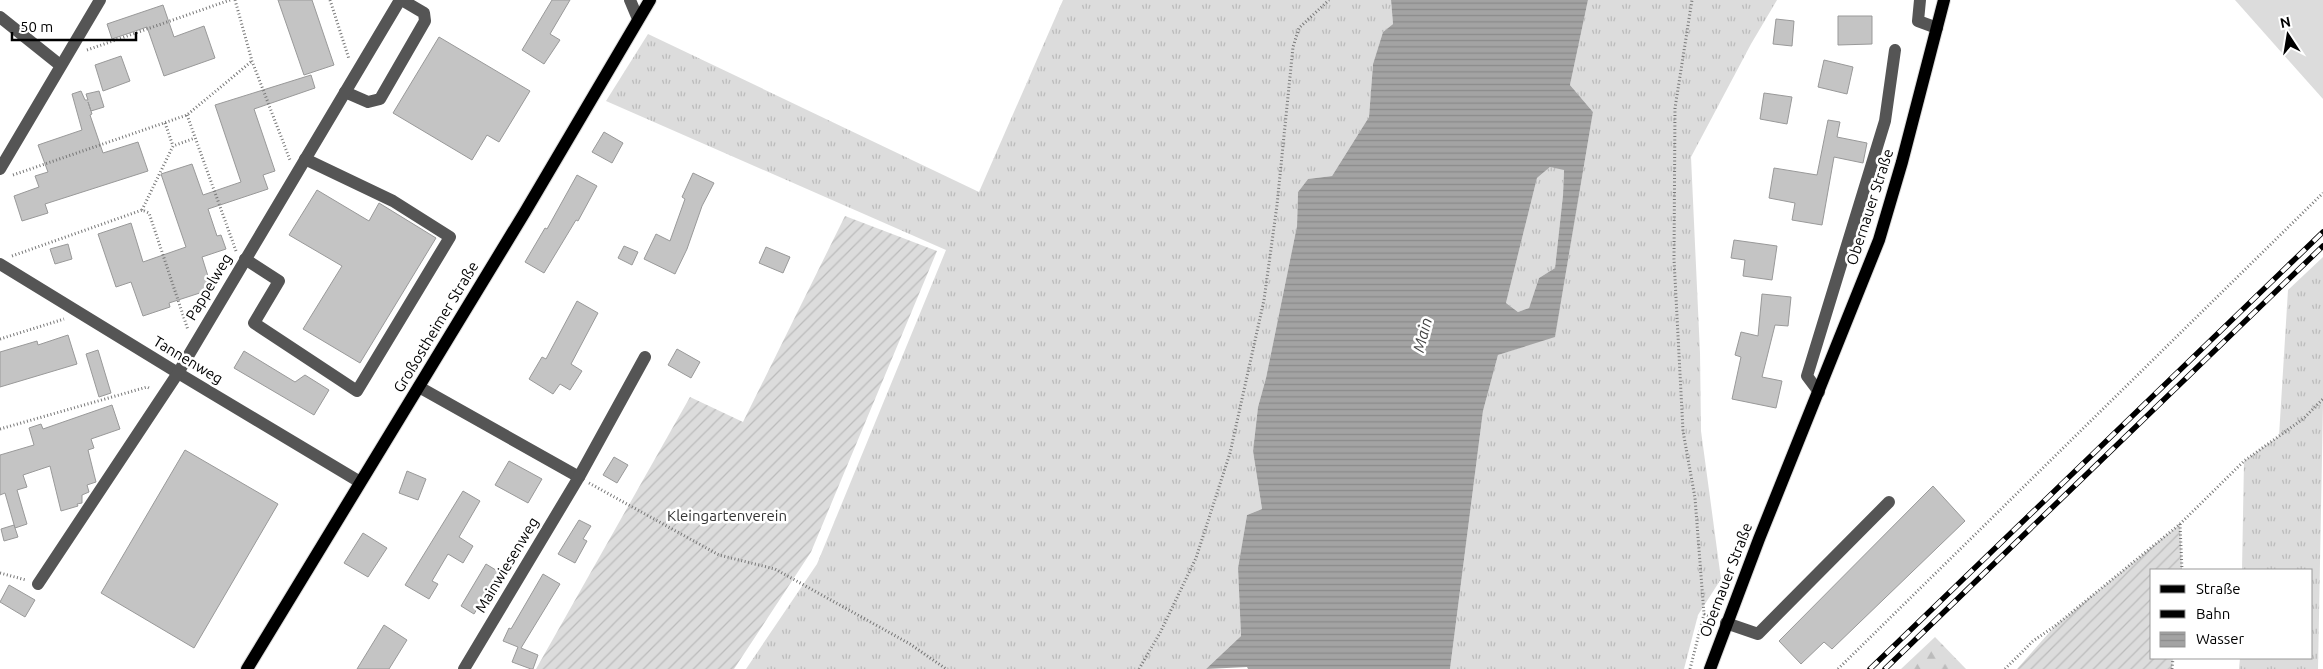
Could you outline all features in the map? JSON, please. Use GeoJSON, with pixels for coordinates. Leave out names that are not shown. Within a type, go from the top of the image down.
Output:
{"type":"FeatureCollection","features":[{"type":"Feature","properties":{"kind":"main road","name":"Großostheimer Straße"},"geometry":{"type":"LineString","coordinates":[[247,669],[525,212],[650,0]]}},
{"type":"Feature","properties":{"kind":"main road","name":"Obernauer Straße"},"geometry":{"type":"LineString","coordinates":[[1710,669],[1726,623],[1879,240],[1902,162],[1944,0]]}},
{"type":"Feature","properties":{"kind":"street"},"geometry":{"type":"LineString","coordinates":[[5,172],[60,65],[100,0]]}},
{"type":"Feature","properties":{"kind":"street"},"geometry":{"type":"LineString","coordinates":[[345,92],[368,102],[380,99],[425,21],[424,13],[401,0]]}},
{"type":"Feature","properties":{"kind":"street","name":"Pappelweg"},"geometry":{"type":"LineString","coordinates":[[38,584],[178,373],[354,75],[401,0]]}},
{"type":"Feature","properties":{"kind":"street"},"geometry":{"type":"LineString","coordinates":[[630,0],[638,19]]}},
{"type":"Feature","properties":{"kind":"street"},"geometry":{"type":"LineString","coordinates":[[1920,0],[1918,21],[1937,28]]}},
{"type":"Feature","properties":{"kind":"street"},"geometry":{"type":"LineString","coordinates":[[0,17],[60,65]]}},
{"type":"Feature","properties":{"kind":"street","name":"Obernauer Straße"},"geometry":{"type":"LineString","coordinates":[[1819,392],[1807,376],[1885,121],[1895,50]]}},
{"type":"Feature","properties":{"kind":"street"},"geometry":{"type":"LineString","coordinates":[[243,262],[280,281],[254,323],[357,391],[450,237],[393,201],[305,159]]}},
{"type":"Feature","properties":{"kind":"street","name":"Tannenweg"},"geometry":{"type":"LineString","coordinates":[[4,260],[81,313],[360,482]]}},
{"type":"Feature","properties":{"kind":"street","name":"Mainwiesenweg"},"geometry":{"type":"LineString","coordinates":[[464,669],[579,477],[645,357]]}},
{"type":"Feature","properties":{"kind":"street"},"geometry":{"type":"LineString","coordinates":[[419,387],[579,477]]}},
{"type":"Feature","properties":{"kind":"street"},"geometry":{"type":"LineString","coordinates":[[1726,623],[1758,634],[1889,502]]}},
{"type":"Feature","properties":{"kind":"path"},"geometry":{"type":"LineString","coordinates":[[60,65],[87,50],[230,0]]}},
{"type":"Feature","properties":{"kind":"path"},"geometry":{"type":"LineString","coordinates":[[235,0],[252,61],[295,174]]}},
{"type":"Feature","properties":{"kind":"path"},"geometry":{"type":"LineString","coordinates":[[330,0],[354,75]]}},
{"type":"Feature","properties":{"kind":"path"},"geometry":{"type":"LineString","coordinates":[[1139,669],[1160,633],[1196,558],[1230,453],[1264,300],[1293,47],[1299,28],[1329,0]]}},
{"type":"Feature","properties":{"kind":"path"},"geometry":{"type":"LineString","coordinates":[[1690,669],[1704,614],[1694,498],[1683,431],[1674,240],[1675,108],[1692,0]]}},
{"type":"Feature","properties":{"kind":"path"},"geometry":{"type":"LineString","coordinates":[[5,172],[187,115],[252,61]]}},
{"type":"Feature","properties":{"kind":"path"},"geometry":{"type":"LineString","coordinates":[[187,115],[243,262]]}},
{"type":"Feature","properties":{"kind":"path"},"geometry":{"type":"LineString","coordinates":[[142,210],[173,146],[165,122]]}},
{"type":"Feature","properties":{"kind":"path"},"geometry":{"type":"LineString","coordinates":[[173,146],[196,138]]}},
{"type":"Feature","properties":{"kind":"path"},"geometry":{"type":"LineString","coordinates":[[1838,669],[2323,193]]}},
{"type":"Feature","properties":{"kind":"path"},"geometry":{"type":"LineString","coordinates":[[4,260],[142,210],[149,213],[193,345]]}},
{"type":"Feature","properties":{"kind":"path"},"geometry":{"type":"LineString","coordinates":[[0,340],[81,313]]}},
{"type":"Feature","properties":{"kind":"path"},"geometry":{"type":"LineString","coordinates":[[0,429],[147,387],[163,395]]}},
{"type":"Feature","properties":{"kind":"path"},"geometry":{"type":"LineString","coordinates":[[2005,669],[2032,641],[2055,626],[2180,524],[2244,461],[2303,420],[2323,398]]}},
{"type":"Feature","properties":{"kind":"path"},"geometry":{"type":"LineString","coordinates":[[579,477],[719,555],[775,569],[910,644],[946,669]]}},
{"type":"Feature","properties":{"kind":"path"},"geometry":{"type":"LineString","coordinates":[[2180,524],[2182,569]]}},
{"type":"Feature","properties":{"kind":"path"},"geometry":{"type":"LineString","coordinates":[[0,573],[38,584]]}},
{"type":"Feature","properties":{"kind":"green space"},"geometry":{"type":"Polygon","coordinates":[[[1063,0],[1391,0],[1393,24],[1383,32],[1373,64],[1369,117],[1332,176],[1308,179],[1298,192],[1297,226],[1266,378],[1258,407],[1253,451],[1262,509],[1247,515],[1238,568],[1241,636],[1206,669],[746,669],[817,564],[946,250],[606,101],[648,34],[979,192],[1063,0]]]}},
{"type":"Feature","properties":{"kind":"green space"},"geometry":{"type":"Polygon","coordinates":[[[1588,0],[1777,0],[1751,44],[1691,157],[1700,353],[1701,431],[1721,579],[1698,615],[1684,669],[1450,669],[1483,411],[1498,355],[1555,336],[1593,112],[1570,85],[1588,0]]]}},
{"type":"Feature","properties":{"kind":"green space"},"geometry":{"type":"Polygon","coordinates":[[[2235,0],[2323,0],[2323,99],[2235,0]]]}},
{"type":"Feature","properties":{"kind":"green space"},"geometry":{"type":"Polygon","coordinates":[[[1550,167],[1564,169],[1555,268],[1539,278],[1529,308],[1518,312],[1506,303],[1537,178],[1550,167]]]}},
{"type":"Feature","properties":{"kind":"green space","name":"Kleingartenverein"},"geometry":{"type":"Polygon","coordinates":[[[845,216],[937,251],[811,552],[734,669],[536,669],[690,397],[743,422],[845,216]]]}},
{"type":"Feature","properties":{"kind":"green space"},"geometry":{"type":"Polygon","coordinates":[[[2323,257],[2323,404],[2318,669],[2239,669],[2240,659],[2313,659],[2313,569],[2242,569],[2244,461],[2279,436],[2288,290],[2323,257]]]}},
{"type":"Feature","properties":{"kind":"green space"},"geometry":{"type":"Polygon","coordinates":[[[2180,524],[2182,569],[2150,569],[2150,659],[2173,659],[2172,669],[2017,669],[2055,626],[2180,524]]]}},
{"type":"Feature","properties":{"kind":"green space"},"geometry":{"type":"Polygon","coordinates":[[[1935,637],[1966,669],[1901,669],[1935,637]]]}},
{"type":"Feature","properties":{"kind":"water","name":"Main"},"geometry":{"type":"Polygon","coordinates":[[[1391,0],[1588,0],[1570,85],[1593,112],[1555,337],[1498,355],[1483,411],[1450,669],[1248,669],[1247,667],[1206,669],[1241,636],[1238,568],[1247,515],[1262,509],[1253,451],[1258,407],[1266,378],[1297,226],[1298,192],[1308,179],[1332,176],[1369,117],[1373,64],[1383,32],[1393,24],[1391,0]],[[1550,167],[1537,178],[1506,303],[1518,312],[1529,308],[1539,278],[1555,268],[1564,170],[1550,167]]]}},
{"type":"Feature","properties":{"kind":"building"},"geometry":{"type":"Polygon","coordinates":[[[278,0],[312,0],[334,65],[304,75],[278,0]]]}},
{"type":"Feature","properties":{"kind":"building"},"geometry":{"type":"Polygon","coordinates":[[[552,0],[570,0],[550,34],[560,40],[544,64],[522,50],[552,0]]]}},
{"type":"Feature","properties":{"kind":"building"},"geometry":{"type":"Polygon","coordinates":[[[163,5],[174,37],[204,26],[215,58],[164,76],[147,27],[112,39],[107,24],[163,5]]]}},
{"type":"Feature","properties":{"kind":"building"},"geometry":{"type":"Polygon","coordinates":[[[1838,16],[1872,16],[1872,44],[1838,45],[1838,16]]]}},
{"type":"Feature","properties":{"kind":"building"},"geometry":{"type":"Polygon","coordinates":[[[1776,19],[1794,21],[1792,46],[1773,44],[1776,19]]]}},
{"type":"Feature","properties":{"kind":"building"},"geometry":{"type":"Polygon","coordinates":[[[439,37],[530,91],[499,142],[487,135],[472,160],[393,113],[439,37]]]}},
{"type":"Feature","properties":{"kind":"building"},"geometry":{"type":"Polygon","coordinates":[[[121,56],[130,81],[103,91],[95,65],[121,56]]]}},
{"type":"Feature","properties":{"kind":"building"},"geometry":{"type":"Polygon","coordinates":[[[1824,60],[1853,67],[1847,94],[1818,87],[1824,60]]]}},
{"type":"Feature","properties":{"kind":"building"},"geometry":{"type":"Polygon","coordinates":[[[311,75],[315,88],[254,109],[275,171],[263,175],[268,189],[208,209],[217,236],[221,235],[226,249],[202,257],[212,289],[169,303],[170,307],[143,316],[131,282],[116,287],[98,234],[131,223],[143,262],[186,247],[161,174],[192,164],[203,195],[241,182],[215,105],[311,75]]]}},
{"type":"Feature","properties":{"kind":"building"},"geometry":{"type":"Polygon","coordinates":[[[81,91],[85,100],[88,100],[86,94],[99,91],[104,107],[91,111],[92,114],[90,115],[103,153],[138,142],[148,171],[45,204],[48,213],[22,221],[14,196],[39,187],[35,176],[48,172],[38,145],[82,130],[72,94],[81,91]]]}},
{"type":"Feature","properties":{"kind":"building"},"geometry":{"type":"Polygon","coordinates":[[[1764,93],[1792,97],[1787,124],[1760,119],[1764,93]]]}},
{"type":"Feature","properties":{"kind":"building"},"geometry":{"type":"Polygon","coordinates":[[[1828,120],[1840,122],[1837,137],[1867,143],[1863,163],[1834,157],[1822,225],[1792,220],[1795,203],[1769,198],[1774,168],[1817,175],[1828,120]]]}},
{"type":"Feature","properties":{"kind":"building"},"geometry":{"type":"Polygon","coordinates":[[[604,132],[623,143],[612,163],[592,152],[604,132]]]}},
{"type":"Feature","properties":{"kind":"building"},"geometry":{"type":"Polygon","coordinates":[[[693,173],[714,183],[702,206],[687,249],[675,274],[644,259],[656,234],[670,241],[685,199],[682,197],[693,173]]]}},
{"type":"Feature","properties":{"kind":"building"},"geometry":{"type":"Polygon","coordinates":[[[577,175],[597,186],[578,221],[576,220],[544,273],[525,262],[545,228],[547,229],[577,175]]]}},
{"type":"Feature","properties":{"kind":"building"},"geometry":{"type":"Polygon","coordinates":[[[317,190],[369,221],[379,203],[436,238],[360,363],[303,329],[342,266],[289,235],[317,190]]]}},
{"type":"Feature","properties":{"kind":"building"},"geometry":{"type":"Polygon","coordinates":[[[1734,240],[1777,246],[1772,280],[1743,276],[1745,260],[1731,258],[1734,240]]]}},
{"type":"Feature","properties":{"kind":"building"},"geometry":{"type":"Polygon","coordinates":[[[68,244],[72,259],[55,264],[50,249],[68,244]]]}},
{"type":"Feature","properties":{"kind":"building"},"geometry":{"type":"Polygon","coordinates":[[[624,246],[638,252],[632,265],[618,258],[624,246]]]}},
{"type":"Feature","properties":{"kind":"building"},"geometry":{"type":"Polygon","coordinates":[[[766,247],[790,257],[783,273],[759,263],[766,247]]]}},
{"type":"Feature","properties":{"kind":"building"},"geometry":{"type":"Polygon","coordinates":[[[1762,294],[1791,297],[1788,326],[1775,325],[1762,377],[1782,381],[1776,408],[1732,399],[1741,357],[1735,355],[1741,332],[1758,336],[1762,294]]]}},
{"type":"Feature","properties":{"kind":"building"},"geometry":{"type":"Polygon","coordinates":[[[577,301],[598,313],[571,364],[582,371],[570,390],[560,384],[553,394],[529,379],[542,357],[546,359],[577,301]]]}},
{"type":"Feature","properties":{"kind":"building"},"geometry":{"type":"Polygon","coordinates":[[[68,335],[77,364],[0,387],[0,352],[37,341],[38,345],[68,335]]]}},
{"type":"Feature","properties":{"kind":"building"},"geometry":{"type":"Polygon","coordinates":[[[677,349],[700,362],[691,378],[668,365],[677,349]]]}},
{"type":"Feature","properties":{"kind":"building"},"geometry":{"type":"Polygon","coordinates":[[[98,350],[111,393],[99,397],[86,354],[98,350]]]}},
{"type":"Feature","properties":{"kind":"building"},"geometry":{"type":"Polygon","coordinates":[[[244,351],[295,382],[305,375],[329,390],[314,415],[234,368],[244,351]]]}},
{"type":"Feature","properties":{"kind":"building"},"geometry":{"type":"Polygon","coordinates":[[[112,405],[120,429],[91,439],[94,448],[88,450],[96,482],[87,485],[89,492],[82,495],[82,503],[61,511],[50,466],[23,475],[27,487],[17,490],[27,524],[15,528],[5,493],[0,495],[0,455],[34,445],[29,428],[41,424],[43,429],[112,405]]]}},
{"type":"Feature","properties":{"kind":"building"},"geometry":{"type":"Polygon","coordinates":[[[185,450],[278,504],[194,648],[101,593],[185,450]]]}},
{"type":"Feature","properties":{"kind":"building"},"geometry":{"type":"Polygon","coordinates":[[[614,457],[628,465],[617,483],[603,475],[614,457]]]}},
{"type":"Feature","properties":{"kind":"building"},"geometry":{"type":"Polygon","coordinates":[[[509,461],[542,479],[528,503],[495,485],[509,461]]]}},
{"type":"Feature","properties":{"kind":"building"},"geometry":{"type":"Polygon","coordinates":[[[407,471],[426,479],[418,500],[399,493],[407,471]]]}},
{"type":"Feature","properties":{"kind":"building"},"geometry":{"type":"Polygon","coordinates":[[[1933,486],[1965,521],[1832,649],[1824,642],[1801,664],[1779,641],[1933,486]]]}},
{"type":"Feature","properties":{"kind":"building"},"geometry":{"type":"Polygon","coordinates":[[[463,491],[480,501],[459,537],[473,546],[463,563],[448,554],[432,581],[438,584],[429,599],[405,585],[463,491]]]}},
{"type":"Feature","properties":{"kind":"building"},"geometry":{"type":"Polygon","coordinates":[[[579,520],[591,526],[583,539],[587,541],[575,563],[558,554],[579,520]]]}},
{"type":"Feature","properties":{"kind":"building"},"geometry":{"type":"Polygon","coordinates":[[[14,525],[18,537],[4,541],[1,529],[14,525]]]}},
{"type":"Feature","properties":{"kind":"building"},"geometry":{"type":"Polygon","coordinates":[[[363,533],[387,548],[368,577],[344,563],[363,533]]]}},
{"type":"Feature","properties":{"kind":"building"},"geometry":{"type":"Polygon","coordinates":[[[486,564],[499,572],[474,614],[461,606],[486,564]]]}},
{"type":"Feature","properties":{"kind":"building"},"geometry":{"type":"Polygon","coordinates":[[[543,574],[560,584],[521,648],[538,655],[533,669],[531,669],[512,662],[518,647],[503,641],[509,628],[511,629],[543,574]]]}},
{"type":"Feature","properties":{"kind":"building"},"geometry":{"type":"Polygon","coordinates":[[[9,585],[35,600],[25,617],[0,602],[9,585]]]}},
{"type":"Feature","properties":{"kind":"building"},"geometry":{"type":"Polygon","coordinates":[[[384,625],[407,640],[389,669],[357,669],[384,625]]]}},
{"type":"Feature","properties":{"kind":"railway"},"geometry":{"type":"LineString","coordinates":[[1870,669],[2323,232]]}},
{"type":"Feature","properties":{"kind":"railway"},"geometry":{"type":"LineString","coordinates":[[1885,669],[2323,246]]}}]}
